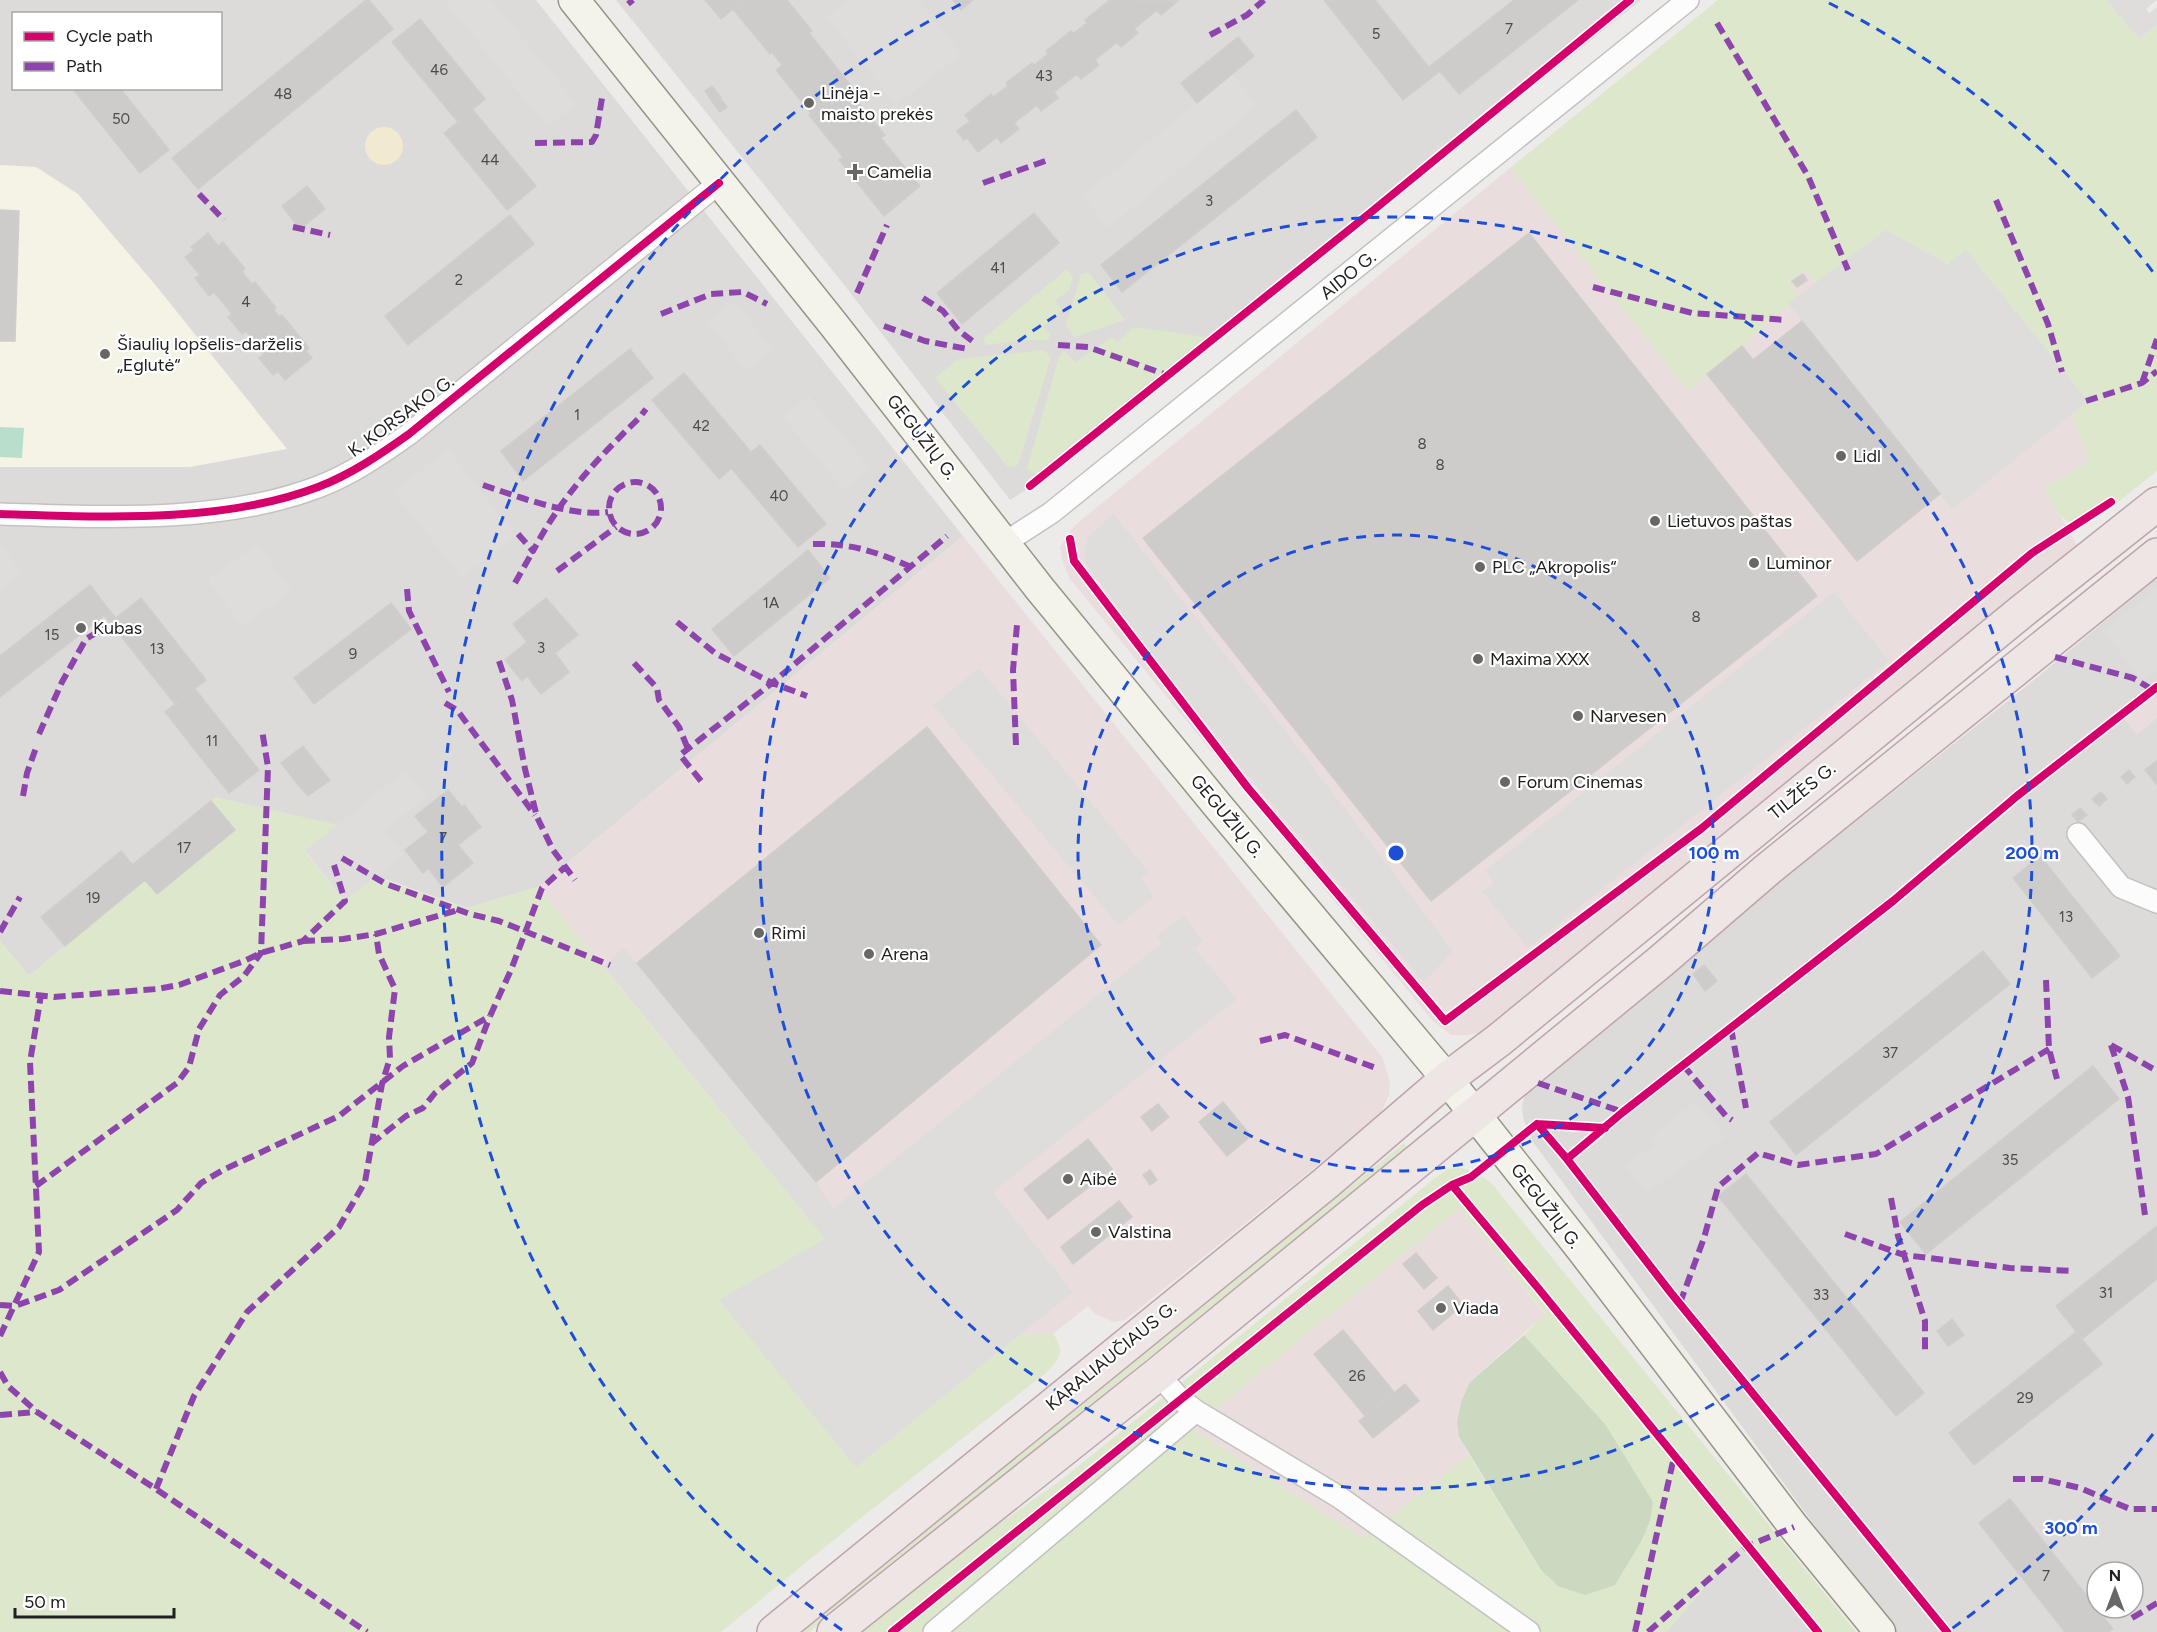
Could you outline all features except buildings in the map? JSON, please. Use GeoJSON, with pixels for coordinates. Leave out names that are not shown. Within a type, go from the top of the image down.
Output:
{"type":"FeatureCollection","features":[{"type":"Feature","properties":{"kind":"highway","name":"TILŽĖS G."},"geometry":{"type":"LineString","coordinates":[[1447,1079],[1499,1040],[2021,612],[2157,504]]}},
{"type":"Feature","properties":{"kind":"highway"},"geometry":{"type":"LineString","coordinates":[[834,1632],[1158,1374],[1660,962],[1768,869],[2157,555]]}},
{"type":"Feature","properties":{"kind":"highway","name":"KARALIAUČIAUS G."},"geometry":{"type":"LineString","coordinates":[[774,1632],[1326,1183],[1447,1079]]}},
{"type":"Feature","properties":{"kind":"main road","name":"GEGUŽIŲ G."},"geometry":{"type":"LineString","coordinates":[[574,0],[901,409],[1004,544],[1218,806],[1447,1079],[1582,1250],[1794,1527],[1880,1632]]}},
{"type":"Feature","properties":{"kind":"street","name":"AIDO G."},"geometry":{"type":"LineString","coordinates":[[1004,544],[1060,506],[1677,4]]}},
{"type":"Feature","properties":{"kind":"street","name":"K. KORSAKO G."},"geometry":{"type":"LineString","coordinates":[[0,514],[145,515],[199,512],[244,507],[320,487],[356,468],[409,434],[719,183]]}},
{"type":"Feature","properties":{"kind":"street"},"geometry":{"type":"LineString","coordinates":[[2078,834],[2121,887],[2157,902]]}},
{"type":"Feature","properties":{"kind":"street"},"geometry":{"type":"LineString","coordinates":[[1158,1374],[1180,1399],[1196,1411],[1339,1497],[1529,1632]]}},
{"type":"Feature","properties":{"kind":"street"},"geometry":{"type":"LineString","coordinates":[[934,1632],[1196,1411]]}},
{"type":"Feature","properties":{"kind":"shaded area"},"geometry":{"type":"Polygon","coordinates":[[[0,0],[536,0],[963,536],[538,887],[467,908],[305,851],[211,801],[235,830],[157,894],[144,880],[29,976],[0,941],[0,0]]]}},
{"type":"Feature","properties":{"kind":"shaded area"},"geometry":{"type":"Polygon","coordinates":[[[444,0],[491,0],[576,103],[547,127],[444,0]]]}},
{"type":"Feature","properties":{"kind":"shaded area"},"geometry":{"type":"Polygon","coordinates":[[[616,0],[1641,0],[1057,470],[1010,500],[845,286],[616,0]]]}},
{"type":"Feature","properties":{"kind":"shaded area"},"geometry":{"type":"Polygon","coordinates":[[[848,0],[918,0],[961,54],[896,105],[827,17],[848,0]]]}},
{"type":"Feature","properties":{"kind":"shaded area"},"geometry":{"type":"Polygon","coordinates":[[[2106,0],[2157,0],[2146,9],[2149,13],[2157,7],[2157,25],[2139,39],[2106,0]]]}},
{"type":"Feature","properties":{"kind":"shaded area"},"geometry":{"type":"Polygon","coordinates":[[[1232,74],[1258,105],[1108,228],[1083,196],[1232,74]]]}},
{"type":"Feature","properties":{"kind":"shaded area","name":"Šiaulių lopšelis-darželis „Eglutė“"},"geometry":{"type":"Polygon","coordinates":[[[0,165],[36,167],[78,194],[157,287],[287,449],[190,467],[0,467],[0,165]]]}},
{"type":"Feature","properties":{"kind":"shaded area"},"geometry":{"type":"Polygon","coordinates":[[[1510,168],[1688,390],[1798,296],[1789,281],[1805,269],[1815,282],[2088,401],[2072,414],[2089,461],[2045,488],[2080,551],[1500,1021],[1481,1032],[1451,1035],[1432,1020],[1070,579],[1062,560],[1060,547],[1074,526],[1510,168]]]}},
{"type":"Feature","properties":{"kind":"shaded area"},"geometry":{"type":"Polygon","coordinates":[[[1886,230],[1948,264],[1966,250],[2088,401],[1952,510],[1788,303],[1886,230]]]}},
{"type":"Feature","properties":{"kind":"shaded area"},"geometry":{"type":"Polygon","coordinates":[[[734,301],[773,349],[747,371],[708,322],[734,301]]]}},
{"type":"Feature","properties":{"kind":"shaded area"},"geometry":{"type":"Polygon","coordinates":[[[809,396],[870,468],[844,490],[783,417],[809,396]]]}},
{"type":"Feature","properties":{"kind":"shaded area"},"geometry":{"type":"Polygon","coordinates":[[[448,449],[516,536],[462,578],[394,492],[448,449]]]}},
{"type":"Feature","properties":{"kind":"shaded area"},"geometry":{"type":"Polygon","coordinates":[[[1113,513],[1287,733],[1453,951],[1424,982],[1255,784],[1159,664],[1087,565],[1084,560],[1088,537],[1113,513]]]}},
{"type":"Feature","properties":{"kind":"shaded area"},"geometry":{"type":"Polygon","coordinates":[[[963,536],[1382,1057],[1390,1081],[1389,1095],[1380,1115],[1125,1320],[1113,1322],[1094,1313],[1088,1306],[1053,1334],[1020,1335],[856,1467],[825,1239],[538,887],[963,536]]]}},
{"type":"Feature","properties":{"kind":"shaded area"},"geometry":{"type":"Polygon","coordinates":[[[257,544],[292,591],[242,627],[208,579],[257,544]]]}},
{"type":"Feature","properties":{"kind":"shaded area"},"geometry":{"type":"Polygon","coordinates":[[[0,548],[4,548],[21,573],[0,589],[0,548]]]}},
{"type":"Feature","properties":{"kind":"shaded area"},"geometry":{"type":"Polygon","coordinates":[[[2157,578],[2157,1632],[1893,1632],[1533,1142],[1523,1118],[1522,1106],[1525,1093],[1541,1071],[2024,688],[2157,578]]]}},
{"type":"Feature","properties":{"kind":"shaded area"},"geometry":{"type":"Polygon","coordinates":[[[2157,588],[2157,670],[2143,681],[2103,631],[2157,588]]]}},
{"type":"Feature","properties":{"kind":"shaded area"},"geometry":{"type":"Polygon","coordinates":[[[1834,592],[1889,661],[1528,948],[1482,891],[1494,882],[1485,871],[1834,592]]]}},
{"type":"Feature","properties":{"kind":"shaded area"},"geometry":{"type":"Polygon","coordinates":[[[979,668],[1149,872],[1141,878],[1154,896],[1119,926],[933,705],[979,668]]]}},
{"type":"Feature","properties":{"kind":"shaded area"},"geometry":{"type":"Polygon","coordinates":[[[2157,691],[2157,718],[2137,735],[2124,719],[2157,691]]]}},
{"type":"Feature","properties":{"kind":"shaded area"},"geometry":{"type":"Polygon","coordinates":[[[406,770],[427,796],[385,830],[404,854],[345,901],[305,851],[406,770]]]}},
{"type":"Feature","properties":{"kind":"shaded area"},"geometry":{"type":"Polygon","coordinates":[[[1184,916],[1203,940],[1195,949],[1237,999],[993,1192],[1073,1292],[856,1467],[719,1300],[825,1239],[604,966],[623,947],[815,1180],[833,1209],[1162,943],[1157,936],[1184,916]]]}},
{"type":"Feature","properties":{"kind":"shaded area"},"geometry":{"type":"Polygon","coordinates":[[[1696,1101],[1725,1137],[1646,1193],[1625,1165],[1655,1144],[1650,1137],[1696,1101]]]}},
{"type":"Feature","properties":{"kind":"shaded area"},"geometry":{"type":"Polygon","coordinates":[[[1459,1208],[1545,1314],[1470,1382],[1459,1437],[1469,1455],[1363,1538],[1192,1429],[1459,1208]]]}},
{"type":"Feature","properties":{"kind":"shaded area"},"geometry":{"type":"Polygon","coordinates":[[[1741,1545],[1812,1632],[1666,1632],[1741,1545]]]}},
{"type":"Feature","properties":{"kind":"green space"},"geometry":{"type":"Polygon","coordinates":[[[1718,0],[2106,0],[2139,39],[2157,25],[2157,471],[2103,514],[2086,524],[2067,521],[2059,514],[2045,488],[2089,461],[2072,414],[2088,401],[1966,251],[1949,264],[1886,231],[1815,283],[1805,270],[1789,281],[1799,296],[1688,391],[1510,168],[1718,0]]]}},
{"type":"Feature","properties":{"kind":"green space"},"geometry":{"type":"Polygon","coordinates":[[[1067,269],[1073,277],[1069,290],[1055,301],[1062,310],[1043,327],[1051,335],[1047,340],[985,345],[983,339],[1067,269]]]}},
{"type":"Feature","properties":{"kind":"green space"},"geometry":{"type":"Polygon","coordinates":[[[1088,272],[1125,320],[1074,337],[1066,325],[1081,274],[1088,272]]]}},
{"type":"Feature","properties":{"kind":"green space"},"geometry":{"type":"Polygon","coordinates":[[[1134,327],[1206,337],[1035,474],[1027,469],[1059,357],[1064,351],[1075,362],[1112,337],[1118,342],[1134,327]]]}},
{"type":"Feature","properties":{"kind":"green space"},"geometry":{"type":"Polygon","coordinates":[[[1044,350],[1051,357],[1018,465],[1007,466],[935,378],[958,359],[1044,350]]]}},
{"type":"Feature","properties":{"kind":"green space"},"geometry":{"type":"Polygon","coordinates":[[[0,427],[24,428],[22,458],[0,457],[0,427]]]}},
{"type":"Feature","properties":{"kind":"green space"},"geometry":{"type":"Polygon","coordinates":[[[216,797],[338,825],[305,852],[345,901],[375,877],[467,908],[538,887],[825,1239],[857,1466],[1020,1335],[1053,1334],[1060,1350],[1055,1363],[1047,1372],[857,1521],[721,1632],[0,1632],[0,941],[29,976],[145,880],[157,894],[235,830],[211,801],[216,797]]]}},
{"type":"Feature","properties":{"kind":"green space"},"geometry":{"type":"Polygon","coordinates":[[[1404,1143],[1408,1148],[809,1632],[798,1632],[1404,1143]]]}},
{"type":"Feature","properties":{"kind":"green space"},"geometry":{"type":"Polygon","coordinates":[[[1448,1169],[1472,1171],[1493,1185],[1856,1632],[1812,1632],[1741,1545],[1666,1632],[853,1632],[913,1585],[1061,1480],[1448,1169]],[[1459,1208],[1192,1429],[1363,1538],[1469,1455],[1541,1571],[1615,1585],[1641,1542],[1650,1521],[1605,1424],[1524,1335],[1545,1313],[1459,1208]]]}},
{"type":"Feature","properties":{"kind":"green space"},"geometry":{"type":"Polygon","coordinates":[[[1524,1335],[1605,1424],[1653,1502],[1650,1521],[1641,1542],[1615,1585],[1585,1595],[1558,1586],[1541,1570],[1459,1437],[1457,1421],[1462,1400],[1470,1382],[1524,1335]]]}},
{"type":"Feature","properties":{"kind":"sand"},"geometry":{"type":"Polygon","coordinates":[[[384,127],[397,133],[403,146],[397,159],[384,165],[371,159],[365,146],[371,133],[384,127]]]}},
{"type":"Feature","properties":{"kind":"marked path"},"geometry":{"type":"LineString","coordinates":[[628,4],[633,0]]}},
{"type":"Feature","properties":{"kind":"marked path"},"geometry":{"type":"LineString","coordinates":[[1210,35],[1247,15],[1264,0]]}},
{"type":"Feature","properties":{"kind":"marked path"},"geometry":{"type":"LineString","coordinates":[[1717,23],[1808,176],[1848,270]]}},
{"type":"Feature","properties":{"kind":"marked path"},"geometry":{"type":"LineString","coordinates":[[535,143],[592,142],[596,135],[602,98]]}},
{"type":"Feature","properties":{"kind":"marked path"},"geometry":{"type":"LineString","coordinates":[[983,183],[1048,160]]}},
{"type":"Feature","properties":{"kind":"marked path"},"geometry":{"type":"LineString","coordinates":[[199,194],[224,220]]}},
{"type":"Feature","properties":{"kind":"marked path"},"geometry":{"type":"LineString","coordinates":[[1996,200],[2048,324],[2062,372]]}},
{"type":"Feature","properties":{"kind":"marked path"},"geometry":{"type":"LineString","coordinates":[[857,293],[887,225]]}},
{"type":"Feature","properties":{"kind":"marked path"},"geometry":{"type":"LineString","coordinates":[[293,227],[330,235]]}},
{"type":"Feature","properties":{"kind":"marked path"},"geometry":{"type":"LineString","coordinates":[[1593,287],[1692,313],[1786,320]]}},
{"type":"Feature","properties":{"kind":"marked path"},"geometry":{"type":"LineString","coordinates":[[661,314],[711,294],[743,292],[767,304]]}},
{"type":"Feature","properties":{"kind":"marked path"},"geometry":{"type":"LineString","coordinates":[[923,298],[943,311],[958,330],[975,343]]}},
{"type":"Feature","properties":{"kind":"marked path"},"geometry":{"type":"LineString","coordinates":[[884,326],[925,341],[968,349]]}},
{"type":"Feature","properties":{"kind":"marked path"},"geometry":{"type":"LineString","coordinates":[[2142,383],[2157,339]]}},
{"type":"Feature","properties":{"kind":"marked path"},"geometry":{"type":"LineString","coordinates":[[1058,345],[1088,347],[1167,375]]}},
{"type":"Feature","properties":{"kind":"marked path"},"geometry":{"type":"LineString","coordinates":[[2086,401],[2142,383],[2157,371]]}},
{"type":"Feature","properties":{"kind":"marked path"},"geometry":{"type":"LineString","coordinates":[[518,534],[533,551],[544,531],[581,479],[646,409]]}},
{"type":"Feature","properties":{"kind":"marked path"},"geometry":{"type":"LineString","coordinates":[[630,482],[640,482],[654,489],[661,508],[654,527],[640,534],[630,534],[620,530],[613,523],[609,513],[609,503],[613,493],[620,486],[630,482]]}},
{"type":"Feature","properties":{"kind":"marked path"},"geometry":{"type":"LineString","coordinates":[[483,485],[562,509],[578,512],[608,512]]}},
{"type":"Feature","properties":{"kind":"marked path"},"geometry":{"type":"LineString","coordinates":[[557,571],[616,527]]}},
{"type":"Feature","properties":{"kind":"marked path"},"geometry":{"type":"LineString","coordinates":[[701,781],[680,755],[772,683],[947,536]]}},
{"type":"Feature","properties":{"kind":"marked path"},"geometry":{"type":"LineString","coordinates":[[813,544],[840,545],[864,550],[911,567]]}},
{"type":"Feature","properties":{"kind":"marked path"},"geometry":{"type":"LineString","coordinates":[[515,583],[533,551]]}},
{"type":"Feature","properties":{"kind":"marked path"},"geometry":{"type":"LineString","coordinates":[[407,589],[409,611],[449,692]]}},
{"type":"Feature","properties":{"kind":"marked path"},"geometry":{"type":"LineString","coordinates":[[677,622],[715,653],[772,683],[807,696]]}},
{"type":"Feature","properties":{"kind":"marked path"},"geometry":{"type":"LineString","coordinates":[[1016,745],[1013,670],[1017,625]]}},
{"type":"Feature","properties":{"kind":"marked path"},"geometry":{"type":"LineString","coordinates":[[39,734],[62,682],[86,639],[107,626]]}},
{"type":"Feature","properties":{"kind":"marked path"},"geometry":{"type":"LineString","coordinates":[[2055,657],[2133,678],[2153,690]]}},
{"type":"Feature","properties":{"kind":"marked path"},"geometry":{"type":"LineString","coordinates":[[499,661],[512,700],[537,817],[553,850],[575,880]]}},
{"type":"Feature","properties":{"kind":"marked path"},"geometry":{"type":"LineString","coordinates":[[634,663],[657,688],[659,700],[679,727],[688,749]]}},
{"type":"Feature","properties":{"kind":"marked path"},"geometry":{"type":"LineString","coordinates":[[445,703],[457,710],[535,815]]}},
{"type":"Feature","properties":{"kind":"marked path"},"geometry":{"type":"LineString","coordinates":[[36,1186],[177,1083],[189,1067],[199,1029],[220,995],[244,976],[261,953],[268,767],[262,730]]}},
{"type":"Feature","properties":{"kind":"marked path"},"geometry":{"type":"LineString","coordinates":[[23,796],[27,773],[37,745]]}},
{"type":"Feature","properties":{"kind":"marked path"},"geometry":{"type":"LineString","coordinates":[[342,858],[386,884],[470,914],[499,921],[610,965]]}},
{"type":"Feature","properties":{"kind":"marked path"},"geometry":{"type":"LineString","coordinates":[[0,991],[54,997],[157,989],[179,985],[261,953],[303,941],[345,901],[334,865]]}},
{"type":"Feature","properties":{"kind":"marked path"},"geometry":{"type":"LineString","coordinates":[[0,1305],[15,1306],[59,1290],[177,1210],[201,1183],[223,1170],[339,1116],[403,1066],[490,1016],[511,970],[542,888],[565,867]]}},
{"type":"Feature","properties":{"kind":"marked path"},"geometry":{"type":"LineString","coordinates":[[0,932],[20,897]]}},
{"type":"Feature","properties":{"kind":"marked path"},"geometry":{"type":"LineString","coordinates":[[303,941],[343,939],[376,934],[458,910]]}},
{"type":"Feature","properties":{"kind":"marked path"},"geometry":{"type":"LineString","coordinates":[[156,1489],[194,1396],[247,1312],[339,1227],[365,1182],[382,1084],[390,1058],[389,1037],[395,989],[379,954],[376,934]]}},
{"type":"Feature","properties":{"kind":"marked path"},"geometry":{"type":"LineString","coordinates":[[2046,980],[2049,1049],[2057,1079]]}},
{"type":"Feature","properties":{"kind":"marked path"},"geometry":{"type":"LineString","coordinates":[[0,1336],[39,1252],[30,1062],[41,995]]}},
{"type":"Feature","properties":{"kind":"marked path"},"geometry":{"type":"LineString","coordinates":[[371,1144],[406,1116],[423,1108],[435,1093],[472,1063],[490,1016]]}},
{"type":"Feature","properties":{"kind":"marked path"},"geometry":{"type":"LineString","coordinates":[[1731,1028],[1746,1108]]}},
{"type":"Feature","properties":{"kind":"marked path"},"geometry":{"type":"LineString","coordinates":[[1260,1041],[1285,1035],[1379,1069]]}},
{"type":"Feature","properties":{"kind":"marked path"},"geometry":{"type":"LineString","coordinates":[[2111,1045],[2128,1097],[2145,1215]]}},
{"type":"Feature","properties":{"kind":"marked path"},"geometry":{"type":"LineString","coordinates":[[2111,1045],[2157,1071]]}},
{"type":"Feature","properties":{"kind":"marked path"},"geometry":{"type":"LineString","coordinates":[[1680,1303],[1704,1238],[1718,1187],[1758,1153],[1798,1165],[1876,1154],[2049,1049]]}},
{"type":"Feature","properties":{"kind":"marked path"},"geometry":{"type":"LineString","coordinates":[[1683,1065],[1726,1116],[1732,1120]]}},
{"type":"Feature","properties":{"kind":"marked path"},"geometry":{"type":"LineString","coordinates":[[1538,1083],[1623,1112]]}},
{"type":"Feature","properties":{"kind":"marked path"},"geometry":{"type":"LineString","coordinates":[[1891,1198],[1898,1236],[1925,1321],[1925,1351]]}},
{"type":"Feature","properties":{"kind":"marked path"},"geometry":{"type":"LineString","coordinates":[[1845,1234],[1904,1255],[2010,1268],[2073,1271]]}},
{"type":"Feature","properties":{"kind":"marked path"},"geometry":{"type":"LineString","coordinates":[[0,1372],[8,1386],[37,1412],[156,1489],[367,1632]]}},
{"type":"Feature","properties":{"kind":"marked path"},"geometry":{"type":"LineString","coordinates":[[0,1415],[37,1412]]}},
{"type":"Feature","properties":{"kind":"marked path"},"geometry":{"type":"LineString","coordinates":[[1635,1632],[1674,1457]]}},
{"type":"Feature","properties":{"kind":"marked path"},"geometry":{"type":"LineString","coordinates":[[2013,1479],[2042,1479],[2080,1488],[2130,1509],[2157,1509]]}},
{"type":"Feature","properties":{"kind":"marked path"},"geometry":{"type":"LineString","coordinates":[[1648,1632],[1747,1546],[1794,1527]]}},
{"type":"Feature","properties":{"kind":"marked path"},"geometry":{"type":"LineString","coordinates":[[2145,1610],[2157,1603]]}},
{"type":"Feature","properties":{"kind":"cycle path"},"geometry":{"type":"LineString","coordinates":[[1030,486],[1370,213],[1630,0]]}},
{"type":"Feature","properties":{"kind":"cycle path"},"geometry":{"type":"LineString","coordinates":[[0,514],[120,517],[202,513],[281,499],[330,482],[365,464],[409,434],[719,183]]}},
{"type":"Feature","properties":{"kind":"cycle path"},"geometry":{"type":"LineString","coordinates":[[1070,539],[1074,561],[1248,788],[1445,1021],[1702,828],[2032,553],[2111,502]]}},
{"type":"Feature","properties":{"kind":"cycle path"},"geometry":{"type":"LineString","coordinates":[[1567,1159],[1623,1112],[1893,901],[2017,796],[2157,687]]}},
{"type":"Feature","properties":{"kind":"cycle path"},"geometry":{"type":"LineString","coordinates":[[1537,1124],[1671,1293],[1947,1632]]}},
{"type":"Feature","properties":{"kind":"cycle path"},"geometry":{"type":"LineString","coordinates":[[892,1632],[1422,1205],[1452,1185],[1471,1177],[1537,1124],[1605,1128]]}},
{"type":"Feature","properties":{"kind":"cycle path"},"geometry":{"type":"LineString","coordinates":[[1452,1185],[1818,1632]]}},
{"type":"Feature","properties":{"kind":"place","name":"Linėja - maisto prekės"},"geometry":{"type":"Point","coordinates":[809,103]}},
{"type":"Feature","properties":{"kind":"place","name":"Camelia"},"geometry":{"type":"Point","coordinates":[855,172]}},
{"type":"Feature","properties":{"kind":"place","name":"Šiaulių lopšelis-darželis „Eglutė“"},"geometry":{"type":"Point","coordinates":[105,354]}},
{"type":"Feature","properties":{"kind":"place","name":"Lidl"},"geometry":{"type":"Point","coordinates":[1841,456]}},
{"type":"Feature","properties":{"kind":"place","name":"Lietuvos paštas"},"geometry":{"type":"Point","coordinates":[1655,521]}},
{"type":"Feature","properties":{"kind":"place","name":"Luminor"},"geometry":{"type":"Point","coordinates":[1754,563]}},
{"type":"Feature","properties":{"kind":"place","name":"PLC „Akropolis“"},"geometry":{"type":"Point","coordinates":[1480,567]}},
{"type":"Feature","properties":{"kind":"place","name":"Kubas"},"geometry":{"type":"Point","coordinates":[81,628]}},
{"type":"Feature","properties":{"kind":"place","name":"Maxima XXX"},"geometry":{"type":"Point","coordinates":[1478,659]}},
{"type":"Feature","properties":{"kind":"place","name":"Narvesen"},"geometry":{"type":"Point","coordinates":[1578,716]}},
{"type":"Feature","properties":{"kind":"place","name":"Forum Cinemas"},"geometry":{"type":"Point","coordinates":[1505,782]}},
{"type":"Feature","properties":{"kind":"place","name":"Rimi"},"geometry":{"type":"Point","coordinates":[759,933]}},
{"type":"Feature","properties":{"kind":"place","name":"Arena"},"geometry":{"type":"Point","coordinates":[869,954]}},
{"type":"Feature","properties":{"kind":"place","name":"Aibė"},"geometry":{"type":"Point","coordinates":[1068,1179]}},
{"type":"Feature","properties":{"kind":"place","name":"Valstina"},"geometry":{"type":"Point","coordinates":[1096,1232]}},
{"type":"Feature","properties":{"kind":"place","name":"Viada"},"geometry":{"type":"Point","coordinates":[1441,1308]}}]}
